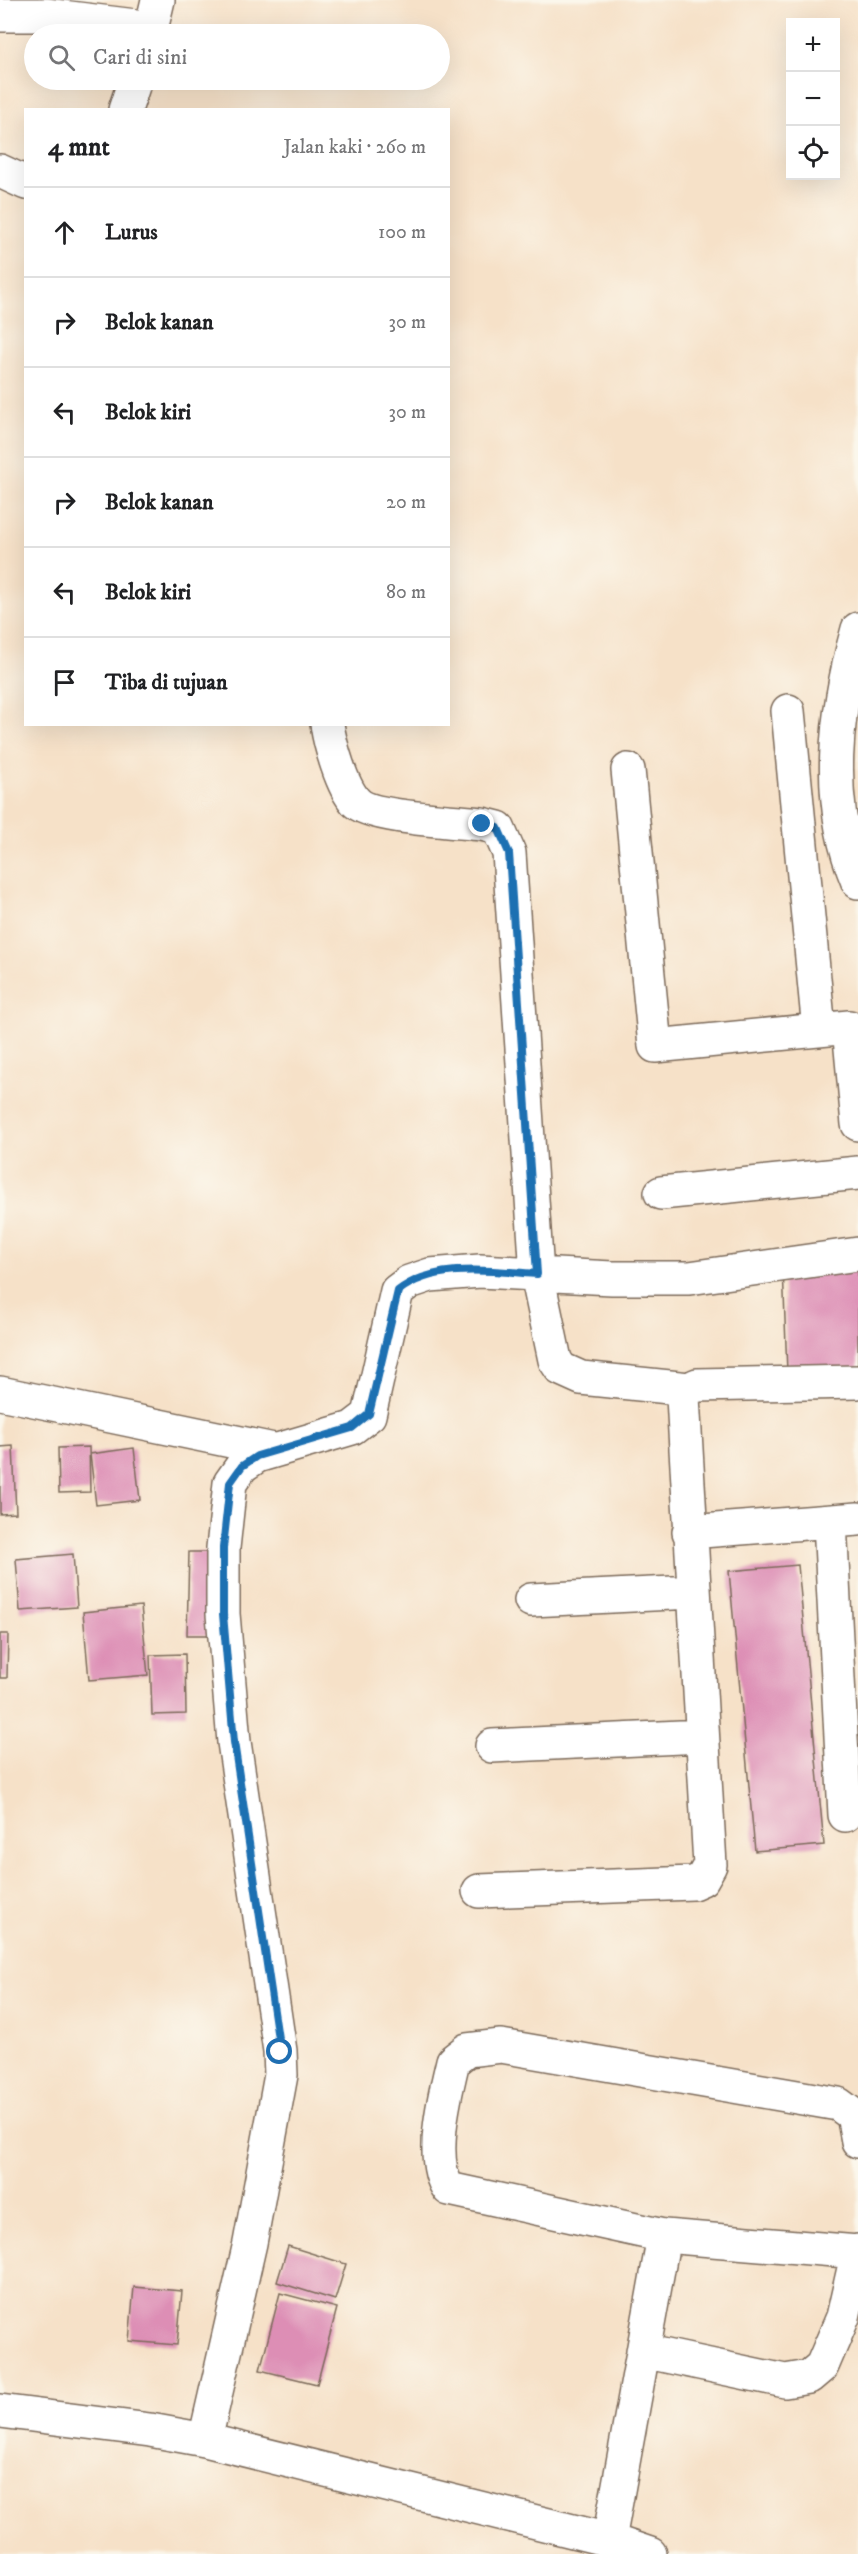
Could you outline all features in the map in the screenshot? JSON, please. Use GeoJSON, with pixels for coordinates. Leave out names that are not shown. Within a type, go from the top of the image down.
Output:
{"type":"FeatureCollection","features":[{"type":"Feature","properties":{"kind":"street"},"geometry":{"type":"LineString","coordinates":[[0,15],[153,21]]}},
{"type":"Feature","properties":{"kind":"street"},"geometry":{"type":"LineString","coordinates":[[126,108],[132,90]]}},
{"type":"Feature","properties":{"kind":"street"},"geometry":{"type":"LineString","coordinates":[[0,171],[24,182]]}},
{"type":"Feature","properties":{"kind":"street"},"geometry":{"type":"LineString","coordinates":[[858,629],[845,675],[836,751],[836,793],[842,834],[858,882]]}},
{"type":"Feature","properties":{"kind":"street"},"geometry":{"type":"LineString","coordinates":[[788,711],[819,1030]]}},
{"type":"Feature","properties":{"kind":"street"},"geometry":{"type":"LineString","coordinates":[[328,726],[345,785],[356,802],[364,808],[382,813],[482,824],[498,828],[504,839],[509,853],[537,1274],[555,1360],[561,1369],[581,1378],[689,1389]]}},
{"type":"Feature","properties":{"kind":"street"},"geometry":{"type":"LineString","coordinates":[[628,770],[655,1046],[849,1027],[858,1124]]}},
{"type":"Feature","properties":{"kind":"street"},"geometry":{"type":"LineString","coordinates":[[662,1193],[858,1173]]}},
{"type":"Feature","properties":{"kind":"street"},"geometry":{"type":"LineString","coordinates":[[205,2440],[250,2243],[281,2075],[280,2052],[234,1742],[223,1614],[223,1548],[230,1483],[242,1466],[257,1456],[352,1428],[369,1414],[398,1291],[410,1282],[430,1275],[480,1271],[689,1278],[858,1254]]}},
{"type":"Feature","properties":{"kind":"street"},"geometry":{"type":"LineString","coordinates":[[479,1891],[693,1883],[702,1879],[710,1864],[689,1532],[683,1397],[689,1389],[697,1385],[858,1382]]}},
{"type":"Feature","properties":{"kind":"street"},"geometry":{"type":"LineString","coordinates":[[0,1393],[274,1450]]}},
{"type":"Feature","properties":{"kind":"street"},"geometry":{"type":"LineString","coordinates":[[689,1532],[844,1521],[845,1815]]}},
{"type":"Feature","properties":{"kind":"street"},"geometry":{"type":"LineString","coordinates":[[531,1600],[693,1592]]}},
{"type":"Feature","properties":{"kind":"street"},"geometry":{"type":"LineString","coordinates":[[492,1746],[702,1736]]}},
{"type":"Feature","properties":{"kind":"street"},"geometry":{"type":"LineString","coordinates":[[643,2351],[785,2381],[810,2377],[822,2366],[843,2317],[858,2251],[664,2236],[448,2189],[442,2180],[439,2120],[453,2061],[467,2050],[501,2046],[837,2104],[853,2115],[858,2141]]}},
{"type":"Feature","properties":{"kind":"street"},"geometry":{"type":"LineString","coordinates":[[609,2540],[664,2236]]}},
{"type":"Feature","properties":{"kind":"street"},"geometry":{"type":"LineString","coordinates":[[0,2412],[150,2430],[205,2440],[609,2540],[650,2554]]}},
{"type":"Feature","properties":{"kind":"building"},"geometry":{"type":"Polygon","coordinates":[[[858,1263],[858,1368],[787,1372],[783,1267],[858,1263]]]}},
{"type":"Feature","properties":{"kind":"building"},"geometry":{"type":"Polygon","coordinates":[[[13,1446],[16,1513],[0,1514],[0,1447],[13,1446]]]}},
{"type":"Feature","properties":{"kind":"building"},"geometry":{"type":"Polygon","coordinates":[[[89,1447],[90,1492],[59,1493],[58,1448],[89,1447]]]}},
{"type":"Feature","properties":{"kind":"building"},"geometry":{"type":"Polygon","coordinates":[[[134,1448],[140,1500],[96,1505],[90,1454],[134,1448]]]}},
{"type":"Feature","properties":{"kind":"building"},"geometry":{"type":"Polygon","coordinates":[[[189,1552],[218,1552],[216,1635],[187,1635],[189,1552]]]}},
{"type":"Feature","properties":{"kind":"building"},"geometry":{"type":"Polygon","coordinates":[[[73,1554],[77,1607],[20,1611],[16,1559],[73,1554]]]}},
{"type":"Feature","properties":{"kind":"building"},"geometry":{"type":"Polygon","coordinates":[[[798,1565],[824,1845],[755,1851],[729,1571],[798,1565]]]}},
{"type":"Feature","properties":{"kind":"building"},"geometry":{"type":"Polygon","coordinates":[[[141,1606],[148,1675],[89,1680],[83,1612],[141,1606]]]}},
{"type":"Feature","properties":{"kind":"building"},"geometry":{"type":"Polygon","coordinates":[[[0,1634],[8,1634],[7,1678],[0,1678],[0,1634]]]}},
{"type":"Feature","properties":{"kind":"building"},"geometry":{"type":"Polygon","coordinates":[[[185,1654],[186,1714],[152,1715],[150,1655],[185,1654]]]}},
{"type":"Feature","properties":{"kind":"building"},"geometry":{"type":"Polygon","coordinates":[[[288,2246],[346,2264],[335,2300],[277,2282],[288,2246]]]}},
{"type":"Feature","properties":{"kind":"building"},"geometry":{"type":"Polygon","coordinates":[[[134,2287],[182,2291],[177,2345],[129,2341],[134,2287]]]}},
{"type":"Feature","properties":{"kind":"building"},"geometry":{"type":"Polygon","coordinates":[[[280,2293],[337,2308],[317,2384],[260,2370],[280,2293]]]}},
{"type":"Feature","properties":{"kind":"route"},"geometry":{"type":"LineString","coordinates":[[280,2052],[234,1742],[223,1614],[223,1548],[230,1483],[242,1466],[257,1456],[352,1428],[369,1414],[374,1401],[398,1291],[410,1282],[430,1275],[480,1271],[537,1274],[509,853],[498,828],[482,824]]}}]}
